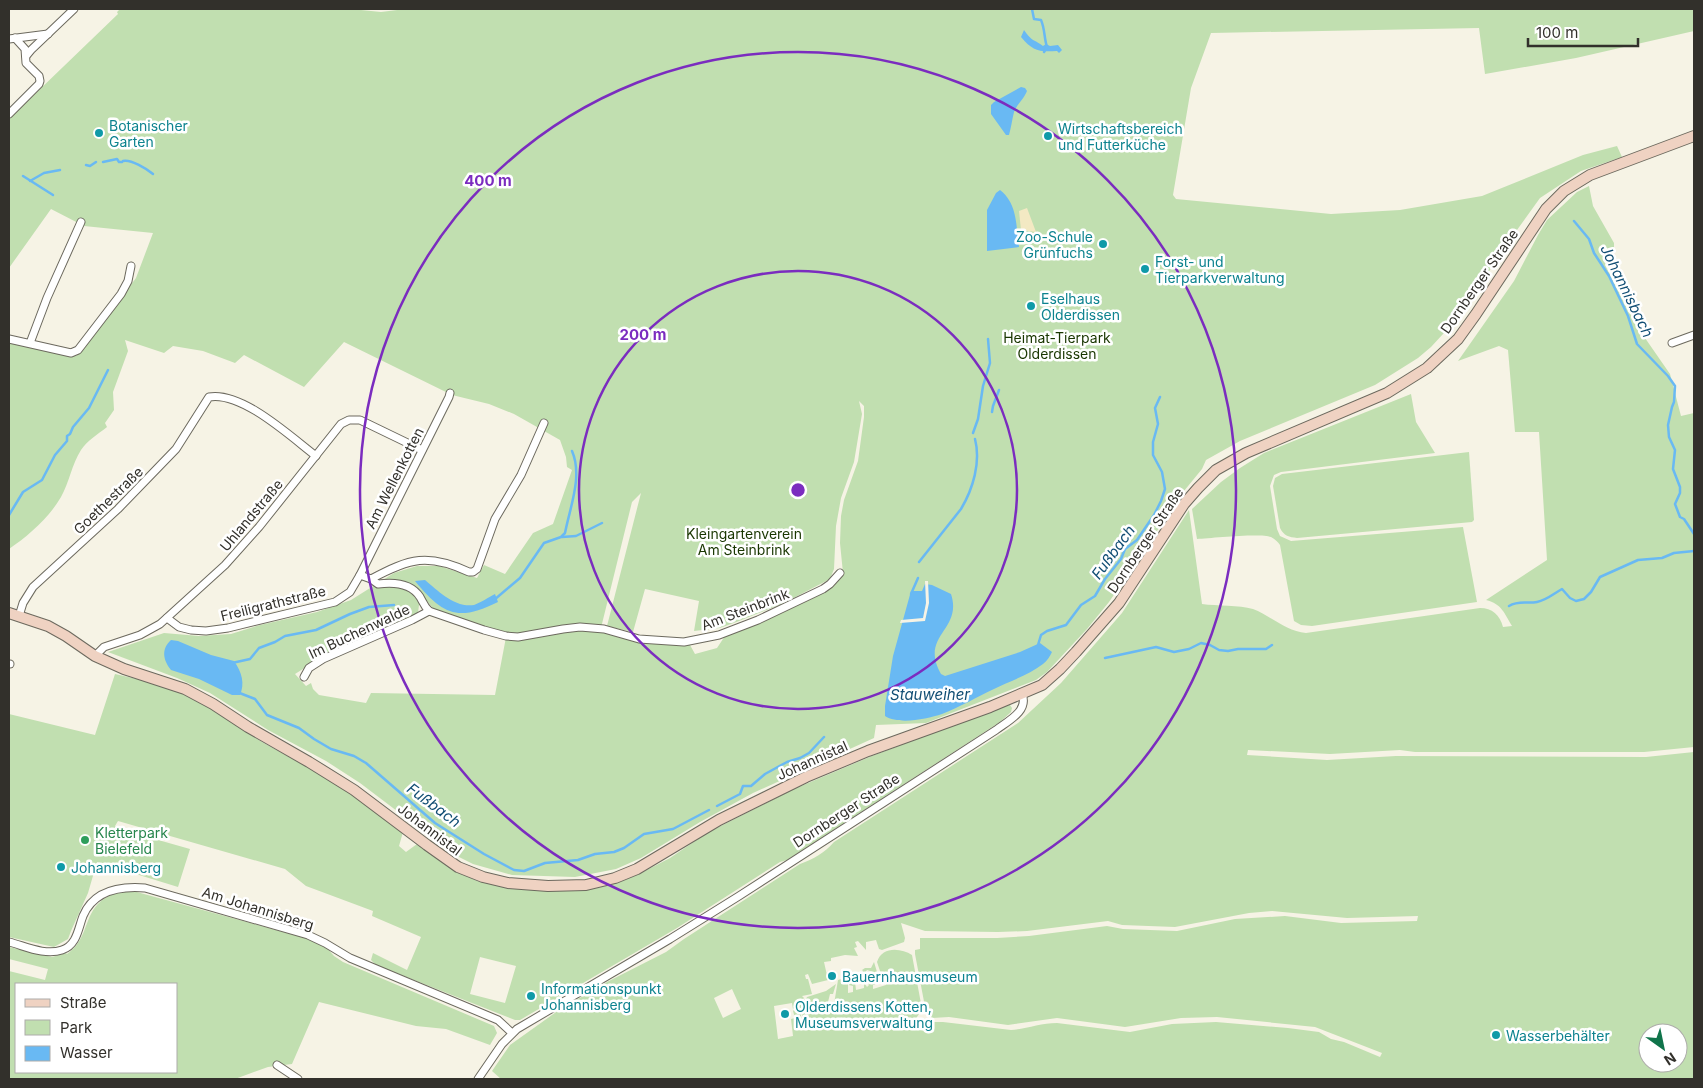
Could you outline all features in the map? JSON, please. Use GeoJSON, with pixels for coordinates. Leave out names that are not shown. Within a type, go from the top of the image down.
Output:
{"type":"FeatureCollection","features":[{"type":"Feature","properties":{"kind":"main road","name":"Dornberger Straße"},"geometry":{"type":"LineString","coordinates":[[1022,694],[1037,688],[1054,675],[1110,615],[1184,504],[1212,474],[1246,453],[1387,393],[1427,368],[1458,339],[1538,220],[1564,191],[1590,175],[1694,136]]}},
{"type":"Feature","properties":{"kind":"main road","name":"Johannistal"},"geometry":{"type":"LineString","coordinates":[[14,615],[57,630],[95,656],[185,689],[213,704],[354,790],[458,867],[495,880],[548,886],[586,885],[626,874],[647,864],[719,820],[806,777],[868,751],[1022,694]]}},
{"type":"Feature","properties":{"kind":"street"},"geometry":{"type":"LineString","coordinates":[[26,56],[74,9]]}},
{"type":"Feature","properties":{"kind":"street"},"geometry":{"type":"LineString","coordinates":[[12,38],[48,34]]}},
{"type":"Feature","properties":{"kind":"street"},"geometry":{"type":"LineString","coordinates":[[9,114],[40,81],[39,76],[26,63],[23,46],[12,38]]}},
{"type":"Feature","properties":{"kind":"street"},"geometry":{"type":"LineString","coordinates":[[30,344],[47,298],[81,222]]}},
{"type":"Feature","properties":{"kind":"street"},"geometry":{"type":"LineString","coordinates":[[9,339],[72,353],[78,350],[121,294],[131,266]]}},
{"type":"Feature","properties":{"kind":"street"},"geometry":{"type":"LineString","coordinates":[[1672,343],[1694,335]]}},
{"type":"Feature","properties":{"kind":"street","name":"Am Wellenkotten"},"geometry":{"type":"LineString","coordinates":[[360,575],[450,393]]}},
{"type":"Feature","properties":{"kind":"street","name":"Goethestraße"},"geometry":{"type":"LineString","coordinates":[[14,615],[33,587],[118,509],[176,449],[209,397],[227,398],[251,408],[266,417],[316,456]]}},
{"type":"Feature","properties":{"kind":"street","name":"Uhlandstraße"},"geometry":{"type":"LineString","coordinates":[[95,656],[104,647],[140,635],[168,618],[225,565],[341,424],[352,420],[366,422],[422,450]]}},
{"type":"Feature","properties":{"kind":"street"},"geometry":{"type":"LineString","coordinates":[[371,579],[409,561],[428,559],[446,562],[469,572],[475,571],[496,519],[521,475],[544,423]]}},
{"type":"Feature","properties":{"kind":"street","name":"Am Steinbrink"},"geometry":{"type":"LineString","coordinates":[[429,611],[506,636],[529,636],[580,627],[604,629],[639,639],[684,642],[719,635],[758,620],[823,589],[840,573]]}},
{"type":"Feature","properties":{"kind":"street"},"geometry":{"type":"LineString","coordinates":[[360,575],[378,584],[396,583],[410,588],[419,596],[429,611]]}},
{"type":"Feature","properties":{"kind":"street","name":"Freiligrathstraße"},"geometry":{"type":"LineString","coordinates":[[168,618],[179,627],[191,630],[228,628],[335,602],[350,592],[360,575]]}},
{"type":"Feature","properties":{"kind":"street","name":"Im Buchenwalde"},"geometry":{"type":"LineString","coordinates":[[304,677],[308,668],[323,659],[429,611]]}},
{"type":"Feature","properties":{"kind":"street","name":"Dornberger Straße"},"geometry":{"type":"LineString","coordinates":[[481,1079],[497,1051],[512,1033],[731,900],[996,730],[1022,709],[1024,701],[1022,694]]}},
{"type":"Feature","properties":{"kind":"street","name":"Am Johannisberg"},"geometry":{"type":"LineString","coordinates":[[9,942],[44,951],[62,950],[74,941],[87,908],[98,897],[120,888],[145,888],[308,935],[326,943],[350,958],[498,1020],[512,1033]]}},
{"type":"Feature","properties":{"kind":"street"},"geometry":{"type":"LineString","coordinates":[[277,1065],[298,1079]]}},
{"type":"Feature","properties":{"kind":"green space"},"geometry":{"type":"Polygon","coordinates":[[[120,9],[351,9],[381,12],[405,9],[1694,9],[1694,31],[1576,58],[1485,74],[1479,28],[1211,33],[1191,88],[1173,195],[1176,199],[1331,214],[1400,210],[1482,196],[1583,155],[1617,146],[1622,157],[1581,171],[1540,198],[1455,321],[1418,358],[1375,385],[1240,441],[1206,460],[1202,469],[1184,491],[1109,602],[1047,672],[1036,680],[926,723],[876,725],[874,738],[753,793],[700,822],[641,858],[616,869],[575,877],[512,875],[473,864],[455,855],[360,783],[326,761],[268,730],[210,693],[177,678],[108,652],[164,633],[199,636],[231,634],[260,625],[317,612],[351,600],[394,573],[417,566],[439,566],[477,578],[484,565],[505,574],[533,533],[553,524],[572,470],[567,467],[566,457],[560,440],[514,414],[489,404],[452,395],[344,342],[304,387],[244,355],[235,363],[203,351],[173,346],[164,353],[125,340],[128,351],[113,392],[114,410],[105,423],[107,427],[81,450],[64,492],[56,505],[31,532],[9,549],[9,343],[76,356],[136,278],[153,233],[84,226],[51,209],[9,268],[9,119],[118,14],[117,12],[120,9]],[[859,401],[862,414],[854,462],[841,498],[836,526],[834,569],[830,579],[784,603],[739,621],[720,628],[694,631],[699,601],[645,589],[633,632],[607,626],[641,493],[632,502],[600,632],[638,642],[690,645],[695,654],[717,648],[725,636],[770,618],[834,586],[843,573],[840,543],[841,516],[844,500],[858,461],[864,417],[864,406],[859,401]],[[427,601],[419,605],[418,613],[412,617],[322,657],[295,674],[306,686],[311,683],[313,689],[319,695],[366,703],[371,693],[495,695],[507,632],[487,628],[435,611],[427,601]]]}},
{"type":"Feature","properties":{"kind":"green space"},"geometry":{"type":"Polygon","coordinates":[[[1589,186],[1593,206],[1614,243],[1614,250],[1605,265],[1636,325],[1670,374],[1681,416],[1694,413],[1694,747],[1644,752],[1415,752],[1400,750],[1330,754],[1248,750],[1247,755],[1327,760],[1396,756],[1646,757],[1694,752],[1694,1079],[501,1079],[492,1071],[510,1045],[559,1010],[607,982],[666,952],[800,864],[819,855],[834,842],[1018,723],[1061,683],[1122,613],[1189,510],[1202,604],[1253,609],[1285,626],[1306,633],[1480,608],[1488,609],[1495,613],[1503,627],[1512,626],[1496,604],[1486,600],[1547,560],[1539,432],[1515,432],[1508,350],[1499,346],[1458,361],[1514,281],[1547,220],[1577,192],[1589,186]],[[1272,911],[1249,913],[1175,927],[1122,925],[1108,921],[1027,931],[998,932],[925,931],[901,923],[905,938],[904,942],[882,950],[879,949],[876,940],[866,942],[866,950],[858,941],[855,942],[857,947],[854,948],[858,956],[845,955],[831,958],[831,961],[824,962],[828,980],[812,984],[808,974],[805,975],[812,994],[802,996],[804,998],[793,1009],[792,1003],[774,1006],[778,1039],[793,1036],[791,1019],[795,1018],[793,1011],[805,999],[801,1017],[794,1026],[798,1024],[802,1017],[807,997],[826,991],[836,984],[828,1002],[834,1004],[838,980],[848,977],[848,993],[853,992],[853,986],[849,985],[849,977],[858,974],[863,976],[862,981],[857,980],[855,982],[856,990],[864,988],[864,981],[867,982],[865,984],[867,987],[868,983],[873,984],[876,973],[867,970],[865,973],[862,970],[871,968],[874,962],[880,982],[873,985],[873,989],[886,985],[888,979],[881,974],[877,962],[883,953],[897,950],[912,955],[922,1009],[912,1025],[913,1027],[925,1027],[933,1022],[943,1022],[1011,1030],[1057,1023],[1130,1032],[1172,1024],[1216,1022],[1319,1032],[1331,1039],[1344,1042],[1380,1057],[1382,1053],[1315,1027],[1217,1017],[1181,1018],[1125,1027],[1057,1018],[1008,1025],[949,1017],[932,1018],[926,1012],[915,954],[915,950],[920,949],[920,938],[1029,936],[1107,926],[1123,929],[1177,931],[1235,919],[1285,916],[1341,923],[1417,921],[1418,916],[1347,918],[1272,911]],[[732,989],[714,998],[723,1018],[741,1009],[732,989]]]}},
{"type":"Feature","properties":{"kind":"green space"},"geometry":{"type":"Polygon","coordinates":[[[1411,394],[1416,422],[1435,453],[1281,472],[1274,475],[1270,486],[1277,529],[1280,536],[1291,541],[1463,527],[1477,602],[1312,626],[1301,625],[1294,621],[1280,545],[1275,540],[1271,537],[1257,535],[1197,539],[1192,509],[1221,482],[1240,468],[1264,453],[1411,394]]]}},
{"type":"Feature","properties":{"kind":"green space"},"geometry":{"type":"Polygon","coordinates":[[[1469,452],[1474,520],[1472,522],[1297,538],[1287,536],[1280,528],[1273,486],[1275,478],[1282,474],[1469,452]]]}},
{"type":"Feature","properties":{"kind":"green space"},"geometry":{"type":"Polygon","coordinates":[[[115,674],[150,682],[183,693],[211,708],[262,742],[336,783],[403,832],[399,846],[406,852],[417,844],[447,866],[477,881],[532,890],[554,891],[598,888],[620,882],[670,858],[707,833],[794,789],[872,756],[1005,706],[1010,705],[1012,708],[1011,712],[1000,722],[787,860],[780,862],[677,928],[520,1020],[515,1020],[376,965],[371,960],[373,953],[407,970],[421,937],[372,916],[373,911],[306,886],[285,869],[118,821],[115,826],[123,830],[190,849],[178,887],[97,862],[88,893],[68,939],[54,947],[9,937],[9,714],[95,735],[115,674]],[[480,957],[470,994],[505,1003],[516,966],[480,957]]]}},
{"type":"Feature","properties":{"kind":"green space"},"geometry":{"type":"Polygon","coordinates":[[[124,891],[133,891],[305,938],[327,948],[343,962],[494,1026],[497,1033],[490,1045],[446,1029],[416,1026],[319,1002],[292,1064],[268,1067],[235,1079],[9,1079],[9,971],[45,980],[48,969],[9,959],[9,947],[52,957],[67,954],[76,946],[93,910],[109,896],[124,891]]]}},
{"type":"Feature","properties":{"kind":"sand"},"geometry":{"type":"Polygon","coordinates":[[[1027,208],[1036,232],[1021,230],[1019,211],[1027,208]]]}},
{"type":"Feature","properties":{"kind":"water"},"geometry":{"type":"Polygon","coordinates":[[[1024,30],[1031,38],[1043,46],[1046,44],[1050,46],[1058,45],[1062,50],[1059,53],[1057,51],[1036,50],[1021,37],[1024,30]]]}},
{"type":"Feature","properties":{"kind":"water"},"geometry":{"type":"Polygon","coordinates":[[[1021,87],[1027,91],[1015,109],[1009,135],[1006,135],[991,114],[991,105],[1021,87]]]}},
{"type":"Feature","properties":{"kind":"water"},"geometry":{"type":"Polygon","coordinates":[[[1000,190],[1006,196],[1013,209],[1019,247],[987,251],[987,210],[996,193],[1000,190]]]}},
{"type":"Feature","properties":{"kind":"water"},"geometry":{"type":"Polygon","coordinates":[[[425,580],[447,598],[460,604],[474,605],[495,594],[498,602],[472,612],[452,612],[434,601],[415,581],[425,580]]]}},
{"type":"Feature","properties":{"kind":"water","name":"Stauweiher"},"geometry":{"type":"Polygon","coordinates":[[[925,584],[932,585],[951,594],[953,606],[951,617],[935,650],[936,661],[941,674],[945,676],[1020,652],[1040,643],[1052,652],[1044,663],[1032,671],[942,714],[929,718],[905,721],[885,716],[893,656],[911,591],[922,591],[925,584]]]}},
{"type":"Feature","properties":{"kind":"water"},"geometry":{"type":"Polygon","coordinates":[[[171,640],[178,641],[211,655],[234,661],[242,678],[240,695],[232,695],[199,679],[171,670],[166,662],[164,651],[171,640]]]}},
{"type":"Feature","properties":{"kind":"pier"},"geometry":{"type":"Polygon","coordinates":[[[925,581],[928,581],[929,603],[925,621],[900,623],[901,620],[923,618],[926,603],[925,581]]]}},
{"type":"Feature","properties":{"kind":"waterway"},"geometry":{"type":"LineString","coordinates":[[1032,9],[1034,19],[1041,20],[1042,23],[1047,47],[1044,52]]}},
{"type":"Feature","properties":{"kind":"waterway"},"geometry":{"type":"LineString","coordinates":[[103,162],[117,159],[119,162],[122,162]]}},
{"type":"Feature","properties":{"kind":"waterway"},"geometry":{"type":"LineString","coordinates":[[123,161],[134,163],[153,174]]}},
{"type":"Feature","properties":{"kind":"waterway"},"geometry":{"type":"LineString","coordinates":[[86,165],[90,166],[96,162]]}},
{"type":"Feature","properties":{"kind":"waterway"},"geometry":{"type":"LineString","coordinates":[[30,181],[44,173],[60,170]]}},
{"type":"Feature","properties":{"kind":"waterway"},"geometry":{"type":"LineString","coordinates":[[23,176],[53,195]]}},
{"type":"Feature","properties":{"kind":"waterway","name":"Johannisbach"},"geometry":{"type":"LineString","coordinates":[[1574,221],[1589,239],[1594,253],[1609,276],[1628,316],[1637,344],[1668,376],[1675,386],[1674,402],[1668,425],[1669,437],[1675,450],[1673,469],[1680,487],[1680,493],[1675,504],[1680,517],[1684,519],[1694,534]]}},
{"type":"Feature","properties":{"kind":"waterway"},"geometry":{"type":"LineString","coordinates":[[973,433],[978,419],[983,386],[990,363],[988,339]]}},
{"type":"Feature","properties":{"kind":"waterway"},"geometry":{"type":"LineString","coordinates":[[9,515],[23,492],[42,480],[55,455],[67,441],[67,436],[89,408],[108,370]]}},
{"type":"Feature","properties":{"kind":"waterway"},"geometry":{"type":"LineString","coordinates":[[992,412],[999,390]]}},
{"type":"Feature","properties":{"kind":"waterway","name":"Fußbach"},"geometry":{"type":"LineString","coordinates":[[1038,645],[1041,635],[1066,625],[1081,605],[1095,596],[1105,579],[1121,559],[1125,549],[1137,540],[1161,501],[1165,489],[1162,472],[1153,455],[1153,442],[1158,424],[1155,408],[1160,397]]}},
{"type":"Feature","properties":{"kind":"waterway"},"geometry":{"type":"LineString","coordinates":[[919,562],[961,509],[969,493],[975,475],[977,457],[975,439]]}},
{"type":"Feature","properties":{"kind":"waterway"},"geometry":{"type":"LineString","coordinates":[[494,600],[520,578],[544,543],[561,537],[565,533],[576,481],[575,461],[572,451]]}},
{"type":"Feature","properties":{"kind":"waterway"},"geometry":{"type":"LineString","coordinates":[[562,537],[576,536],[602,523]]}},
{"type":"Feature","properties":{"kind":"waterway","name":"Johannisbach"},"geometry":{"type":"LineString","coordinates":[[1509,606],[1516,603],[1541,601],[1562,589],[1570,598],[1576,601],[1584,599],[1591,592],[1600,577],[1638,560],[1662,558],[1674,553],[1694,551]]}},
{"type":"Feature","properties":{"kind":"waterway"},"geometry":{"type":"LineString","coordinates":[[911,594],[918,578]]}},
{"type":"Feature","properties":{"kind":"waterway"},"geometry":{"type":"LineString","coordinates":[[232,663],[250,659],[259,648],[285,636],[316,630],[369,607],[394,605]]}},
{"type":"Feature","properties":{"kind":"waterway"},"geometry":{"type":"LineString","coordinates":[[1105,658],[1156,647],[1174,652],[1189,649],[1201,643],[1219,650],[1228,651],[1266,649],[1272,645]]}},
{"type":"Feature","properties":{"kind":"waterway","name":"Fußbach"},"geometry":{"type":"LineString","coordinates":[[237,692],[255,699],[267,715],[299,728],[331,749],[354,756],[366,763],[435,823],[484,854],[514,870],[524,871],[545,863],[578,860],[595,854],[614,852],[624,848],[644,834],[673,829],[709,810]]}},
{"type":"Feature","properties":{"kind":"waterway","name":"Fußbach"},"geometry":{"type":"LineString","coordinates":[[717,806],[740,794],[743,786],[751,786],[765,774],[809,753],[824,737]]}},
{"type":"Feature","properties":{"kind":"waterway"},"geometry":{"type":"LineString","coordinates":[[806,1004],[812,1008],[838,1008]]}},
{"type":"Feature","properties":{"kind":"place","name":"Botanischer Garten"},"geometry":{"type":"Point","coordinates":[99,133]}},
{"type":"Feature","properties":{"kind":"place","name":"Wirtschaftsbereich und Futterküche"},"geometry":{"type":"Point","coordinates":[1048,136]}},
{"type":"Feature","properties":{"kind":"place","name":"Zoo-Schule Grünfuchs"},"geometry":{"type":"Point","coordinates":[1103,244]}},
{"type":"Feature","properties":{"kind":"place","name":"Forst- und Tierparkverwaltung"},"geometry":{"type":"Point","coordinates":[1145,269]}},
{"type":"Feature","properties":{"kind":"place","name":"Eselhaus Olderdissen"},"geometry":{"type":"Point","coordinates":[1031,306]}},
{"type":"Feature","properties":{"kind":"place","name":"Kletterpark Bielefeld"},"geometry":{"type":"Point","coordinates":[85,840]}},
{"type":"Feature","properties":{"kind":"place","name":"Johannisberg"},"geometry":{"type":"Point","coordinates":[61,867]}},
{"type":"Feature","properties":{"kind":"place","name":"Bauernhausmuseum"},"geometry":{"type":"Point","coordinates":[832,976]}},
{"type":"Feature","properties":{"kind":"place","name":"Informationspunkt Johannisberg"},"geometry":{"type":"Point","coordinates":[531,996]}},
{"type":"Feature","properties":{"kind":"place","name":"Olderdissens Kotten, Museumsverwaltung"},"geometry":{"type":"Point","coordinates":[785,1014]}},
{"type":"Feature","properties":{"kind":"place","name":"Wasserbehälter"},"geometry":{"type":"Point","coordinates":[1496,1035]}},
{"type":"Feature","properties":{"kind":"park label","name":"Heimat-Tierpark Olderdissen"},"geometry":{"type":"Point","coordinates":[1057,346]}},
{"type":"Feature","properties":{"kind":"park label","name":"Kleingartenverein Am Steinbrink"},"geometry":{"type":"Point","coordinates":[744,542]}}]}
